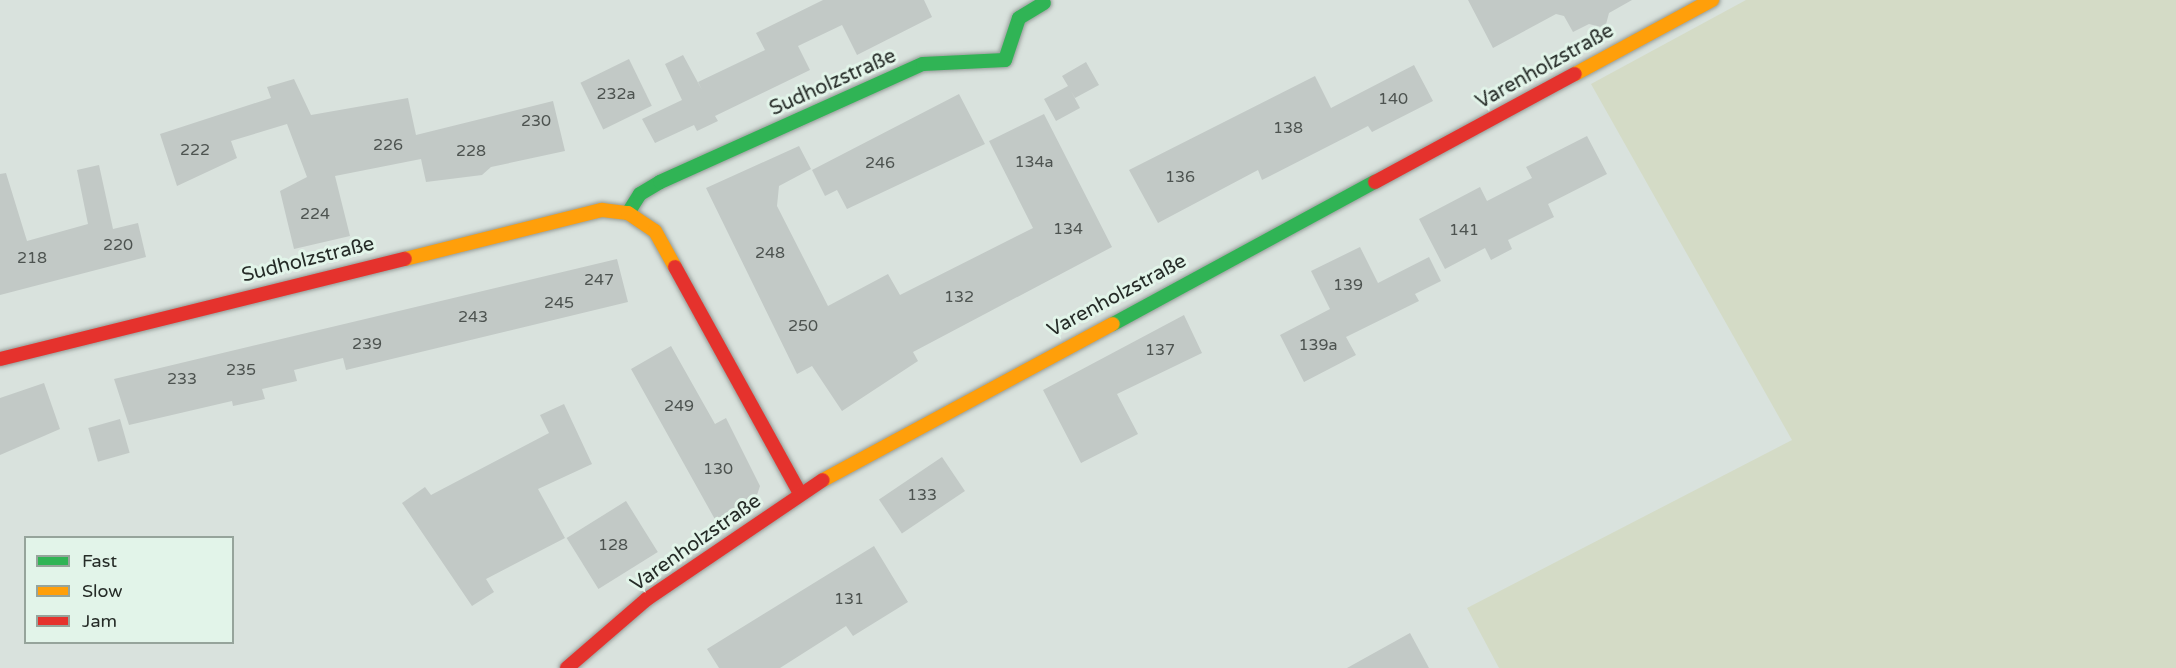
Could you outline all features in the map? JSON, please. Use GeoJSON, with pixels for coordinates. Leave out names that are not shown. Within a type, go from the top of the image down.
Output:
{"type":"FeatureCollection","features":[{"type":"Feature","properties":{"kind":"street","name":"Varenholzstraße"},"geometry":{"type":"LineString","coordinates":[[567,668],[654,594],[800,493],[1712,0]]}},
{"type":"Feature","properties":{"kind":"street","name":"Sudholzstraße"},"geometry":{"type":"LineString","coordinates":[[628,213],[640,194],[660,182],[923,64],[1005,60],[1019,18],[1044,3]]}},
{"type":"Feature","properties":{"kind":"street","name":"Sudholzstraße"},"geometry":{"type":"LineString","coordinates":[[0,359],[602,210],[628,213],[655,231],[800,493]]}},
{"type":"Feature","properties":{"kind":"green space"},"geometry":{"type":"Polygon","coordinates":[[[1746,0],[2176,0],[2176,668],[1499,668],[1467,608],[1792,440],[1591,84],[1746,0]]]}},
{"type":"Feature","properties":{"kind":"building"},"geometry":{"type":"Polygon","coordinates":[[[823,0],[924,0],[932,17],[857,55],[842,25],[798,46],[810,70],[715,116],[718,121],[697,131],[694,125],[655,143],[642,119],[682,100],[665,64],[683,55],[702,90],[698,82],[765,50],[756,33],[823,0]]]}},
{"type":"Feature","properties":{"kind":"building"},"geometry":{"type":"Polygon","coordinates":[[[1468,0],[1632,0],[1609,13],[1605,28],[1589,24],[1573,32],[1564,16],[1556,14],[1493,48],[1468,0]]]}},
{"type":"Feature","properties":{"kind":"building"},"geometry":{"type":"Polygon","coordinates":[[[629,59],[652,106],[603,129],[580,83],[629,59]]]}},
{"type":"Feature","properties":{"kind":"building"},"geometry":{"type":"Polygon","coordinates":[[[1086,62],[1099,85],[1075,98],[1071,91],[1080,108],[1056,121],[1044,99],[1068,86],[1062,76],[1086,62]]]}},
{"type":"Feature","properties":{"kind":"building"},"geometry":{"type":"Polygon","coordinates":[[[1414,65],[1433,101],[1372,132],[1368,126],[1262,180],[1258,170],[1158,223],[1129,170],[1315,76],[1331,108],[1414,65]]]}},
{"type":"Feature","properties":{"kind":"building"},"geometry":{"type":"Polygon","coordinates":[[[294,79],[311,115],[408,98],[416,135],[553,101],[565,151],[491,167],[482,175],[426,182],[421,159],[335,176],[350,236],[294,249],[280,191],[307,177],[287,124],[231,141],[237,158],[177,186],[160,134],[271,98],[267,87],[294,79]]]}},
{"type":"Feature","properties":{"kind":"building"},"geometry":{"type":"Polygon","coordinates":[[[959,94],[985,144],[847,209],[837,190],[825,196],[812,170],[959,94]]]}},
{"type":"Feature","properties":{"kind":"building"},"geometry":{"type":"Polygon","coordinates":[[[1044,114],[1112,247],[913,352],[918,361],[842,411],[812,366],[797,374],[706,188],[799,146],[811,169],[779,186],[777,206],[828,306],[888,274],[900,295],[1033,228],[989,141],[1044,114]]]}},
{"type":"Feature","properties":{"kind":"building"},"geometry":{"type":"Polygon","coordinates":[[[1587,136],[1607,174],[1548,204],[1554,217],[1508,240],[1512,249],[1491,260],[1485,248],[1445,269],[1419,219],[1480,187],[1487,201],[1532,178],[1526,167],[1587,136]]]}},
{"type":"Feature","properties":{"kind":"building"},"geometry":{"type":"Polygon","coordinates":[[[99,165],[113,229],[138,223],[146,257],[0,295],[0,174],[6,173],[27,241],[88,224],[77,170],[99,165]]]}},
{"type":"Feature","properties":{"kind":"building"},"geometry":{"type":"Polygon","coordinates":[[[1360,247],[1378,283],[1429,257],[1441,281],[1415,294],[1419,301],[1346,337],[1356,355],[1304,382],[1280,335],[1330,309],[1311,271],[1360,247]]]}},
{"type":"Feature","properties":{"kind":"building"},"geometry":{"type":"Polygon","coordinates":[[[617,259],[628,302],[346,370],[343,358],[294,370],[297,381],[262,389],[265,399],[233,406],[232,401],[129,425],[114,379],[617,259]]]}},
{"type":"Feature","properties":{"kind":"building"},"geometry":{"type":"Polygon","coordinates":[[[1184,315],[1202,353],[1117,394],[1138,434],[1081,463],[1043,390],[1184,315]]]}},
{"type":"Feature","properties":{"kind":"building"},"geometry":{"type":"Polygon","coordinates":[[[671,346],[715,424],[726,418],[760,486],[756,498],[717,523],[631,369],[671,346]]]}},
{"type":"Feature","properties":{"kind":"building"},"geometry":{"type":"Polygon","coordinates":[[[44,383],[60,429],[0,455],[0,398],[44,383]]]}},
{"type":"Feature","properties":{"kind":"building"},"geometry":{"type":"Polygon","coordinates":[[[564,404],[592,464],[538,489],[565,538],[486,579],[494,592],[472,606],[402,503],[425,487],[431,495],[549,433],[540,415],[564,404]]]}},
{"type":"Feature","properties":{"kind":"building"},"geometry":{"type":"Polygon","coordinates":[[[120,419],[130,453],[98,462],[88,428],[120,419]]]}},
{"type":"Feature","properties":{"kind":"building"},"geometry":{"type":"Polygon","coordinates":[[[942,457],[965,491],[902,533],[879,499],[942,457]]]}},
{"type":"Feature","properties":{"kind":"building"},"geometry":{"type":"Polygon","coordinates":[[[626,501],[658,552],[598,589],[567,538],[626,501]]]}},
{"type":"Feature","properties":{"kind":"building"},"geometry":{"type":"Polygon","coordinates":[[[874,546],[908,602],[853,636],[846,626],[780,668],[719,668],[707,649],[874,546]]]}},
{"type":"Feature","properties":{"kind":"building"},"geometry":{"type":"Polygon","coordinates":[[[1410,633],[1429,668],[1347,668],[1410,633]]]}},
{"type":"Feature","properties":{"kind":"traffic: fast"},"geometry":{"type":"LineString","coordinates":[[628,213],[640,194],[660,182],[923,64],[1005,60],[1019,18],[1044,3]]}},
{"type":"Feature","properties":{"kind":"traffic: fast"},"geometry":{"type":"LineString","coordinates":[[1113,324],[1375,182]]}},
{"type":"Feature","properties":{"kind":"traffic: slow"},"geometry":{"type":"LineString","coordinates":[[1575,74],[1712,0]]}},
{"type":"Feature","properties":{"kind":"traffic: slow"},"geometry":{"type":"LineString","coordinates":[[405,259],[602,210],[628,213],[655,231],[675,267]]}},
{"type":"Feature","properties":{"kind":"traffic: slow"},"geometry":{"type":"LineString","coordinates":[[823,480],[1113,324]]}},
{"type":"Feature","properties":{"kind":"traffic: jam"},"geometry":{"type":"LineString","coordinates":[[1375,182],[1575,74]]}},
{"type":"Feature","properties":{"kind":"traffic: jam"},"geometry":{"type":"LineString","coordinates":[[0,359],[405,259]]}},
{"type":"Feature","properties":{"kind":"traffic: jam"},"geometry":{"type":"LineString","coordinates":[[675,267],[800,493]]}},
{"type":"Feature","properties":{"kind":"traffic: jam"},"geometry":{"type":"LineString","coordinates":[[567,668],[647,599],[823,480]]}}]}
